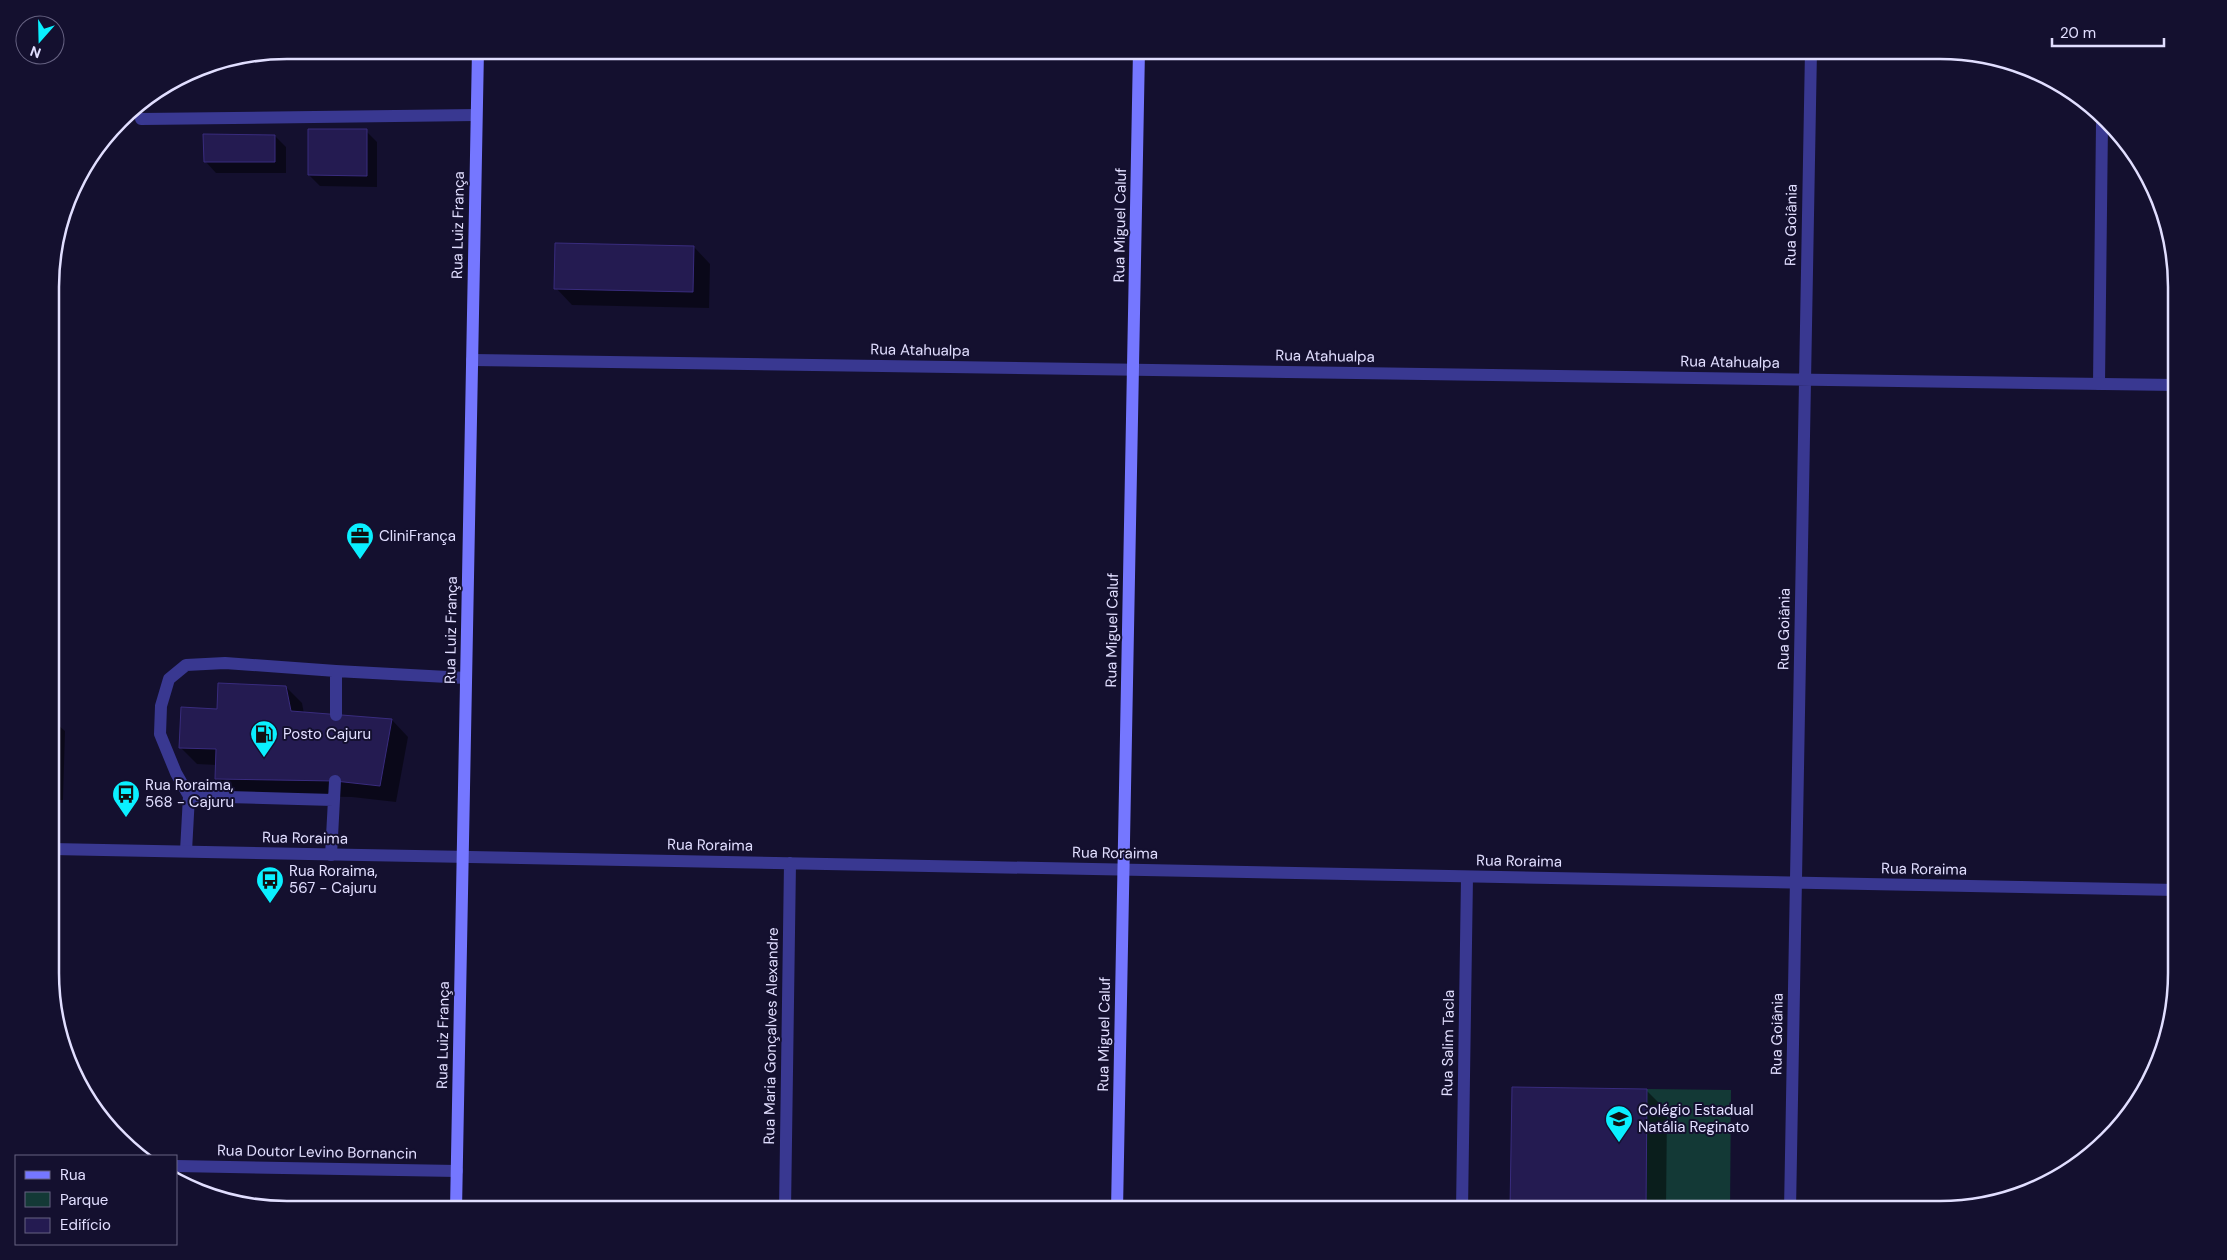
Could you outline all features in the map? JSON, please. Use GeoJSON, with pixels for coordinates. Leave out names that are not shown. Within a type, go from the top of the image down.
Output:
{"type":"FeatureCollection","features":[{"type":"Feature","properties":{"kind":"main road","name":"Rua Luiz França"},"geometry":{"type":"LineString","coordinates":[[456,1201],[478,59]]}},
{"type":"Feature","properties":{"kind":"main road","name":"Rua Miguel Caluf"},"geometry":{"type":"LineString","coordinates":[[1117,1201],[1139,59]]}},
{"type":"Feature","properties":{"kind":"street","name":"Rua Goiânia"},"geometry":{"type":"LineString","coordinates":[[1790,1201],[1811,59]]}},
{"type":"Feature","properties":{"kind":"street"},"geometry":{"type":"LineString","coordinates":[[141,119],[476,115]]}},
{"type":"Feature","properties":{"kind":"street"},"geometry":{"type":"LineString","coordinates":[[2099,384],[2102,127]]}},
{"type":"Feature","properties":{"kind":"street","name":"Rua Atahualpa"},"geometry":{"type":"LineString","coordinates":[[472,360],[2168,386]]}},
{"type":"Feature","properties":{"kind":"street"},"geometry":{"type":"LineString","coordinates":[[186,851],[189,796],[176,773],[160,734],[161,706],[169,679],[186,664],[226,663],[336,672],[466,678]]}},
{"type":"Feature","properties":{"kind":"street"},"geometry":{"type":"LineString","coordinates":[[336,672],[336,715]]}},
{"type":"Feature","properties":{"kind":"street"},"geometry":{"type":"LineString","coordinates":[[331,855],[335,781]]}},
{"type":"Feature","properties":{"kind":"street"},"geometry":{"type":"LineString","coordinates":[[189,796],[333,800]]}},
{"type":"Feature","properties":{"kind":"street","name":"Rua Roraima"},"geometry":{"type":"LineString","coordinates":[[59,849],[2168,890]]}},
{"type":"Feature","properties":{"kind":"street","name":"Rua Maria Gonçalves Alexandre"},"geometry":{"type":"LineString","coordinates":[[785,1201],[790,863]]}},
{"type":"Feature","properties":{"kind":"street","name":"Rua Salim Tacla"},"geometry":{"type":"LineString","coordinates":[[1462,1201],[1467,877]]}},
{"type":"Feature","properties":{"kind":"street","name":"Rua Doutor Levino Bornancin"},"geometry":{"type":"LineString","coordinates":[[178,1166],[457,1171]]}},
{"type":"Feature","properties":{"kind":"green space"},"geometry":{"type":"Polygon","coordinates":[[[1647,1089],[1731,1090],[1730,1201],[1646,1201],[1647,1089]]]}},
{"type":"Feature","properties":{"kind":"building"},"geometry":{"type":"Polygon","coordinates":[[[308,129],[367,129],[367,176],[308,175],[308,129]]]}},
{"type":"Feature","properties":{"kind":"building"},"geometry":{"type":"Polygon","coordinates":[[[203,134],[275,135],[275,162],[204,162],[203,134]]]}},
{"type":"Feature","properties":{"kind":"building"},"geometry":{"type":"Polygon","coordinates":[[[555,243],[694,246],[693,292],[554,289],[555,243]]]}},
{"type":"Feature","properties":{"kind":"building"},"geometry":{"type":"Polygon","coordinates":[[[218,683],[286,686],[291,711],[392,719],[380,786],[335,781],[215,779],[216,749],[179,748],[181,707],[217,709],[218,683]]]}},
{"type":"Feature","properties":{"kind":"building"},"geometry":{"type":"Polygon","coordinates":[[[1512,1087],[1647,1089],[1646,1201],[1510,1201],[1512,1087]]]}},
{"type":"Feature","properties":{"kind":"place","name":"CliniFrança"},"geometry":{"type":"Point","coordinates":[360,560]}},
{"type":"Feature","properties":{"kind":"place","name":"Posto Cajuru"},"geometry":{"type":"Point","coordinates":[264,758]}},
{"type":"Feature","properties":{"kind":"place","name":"Rua Roraima, 568 - Cajuru"},"geometry":{"type":"Point","coordinates":[126,818]}},
{"type":"Feature","properties":{"kind":"place","name":"Rua Roraima, 567 - Cajuru"},"geometry":{"type":"Point","coordinates":[270,904]}},
{"type":"Feature","properties":{"kind":"place","name":"Colégio Estadual Natália Reginato"},"geometry":{"type":"Point","coordinates":[1619,1143]}}]}
